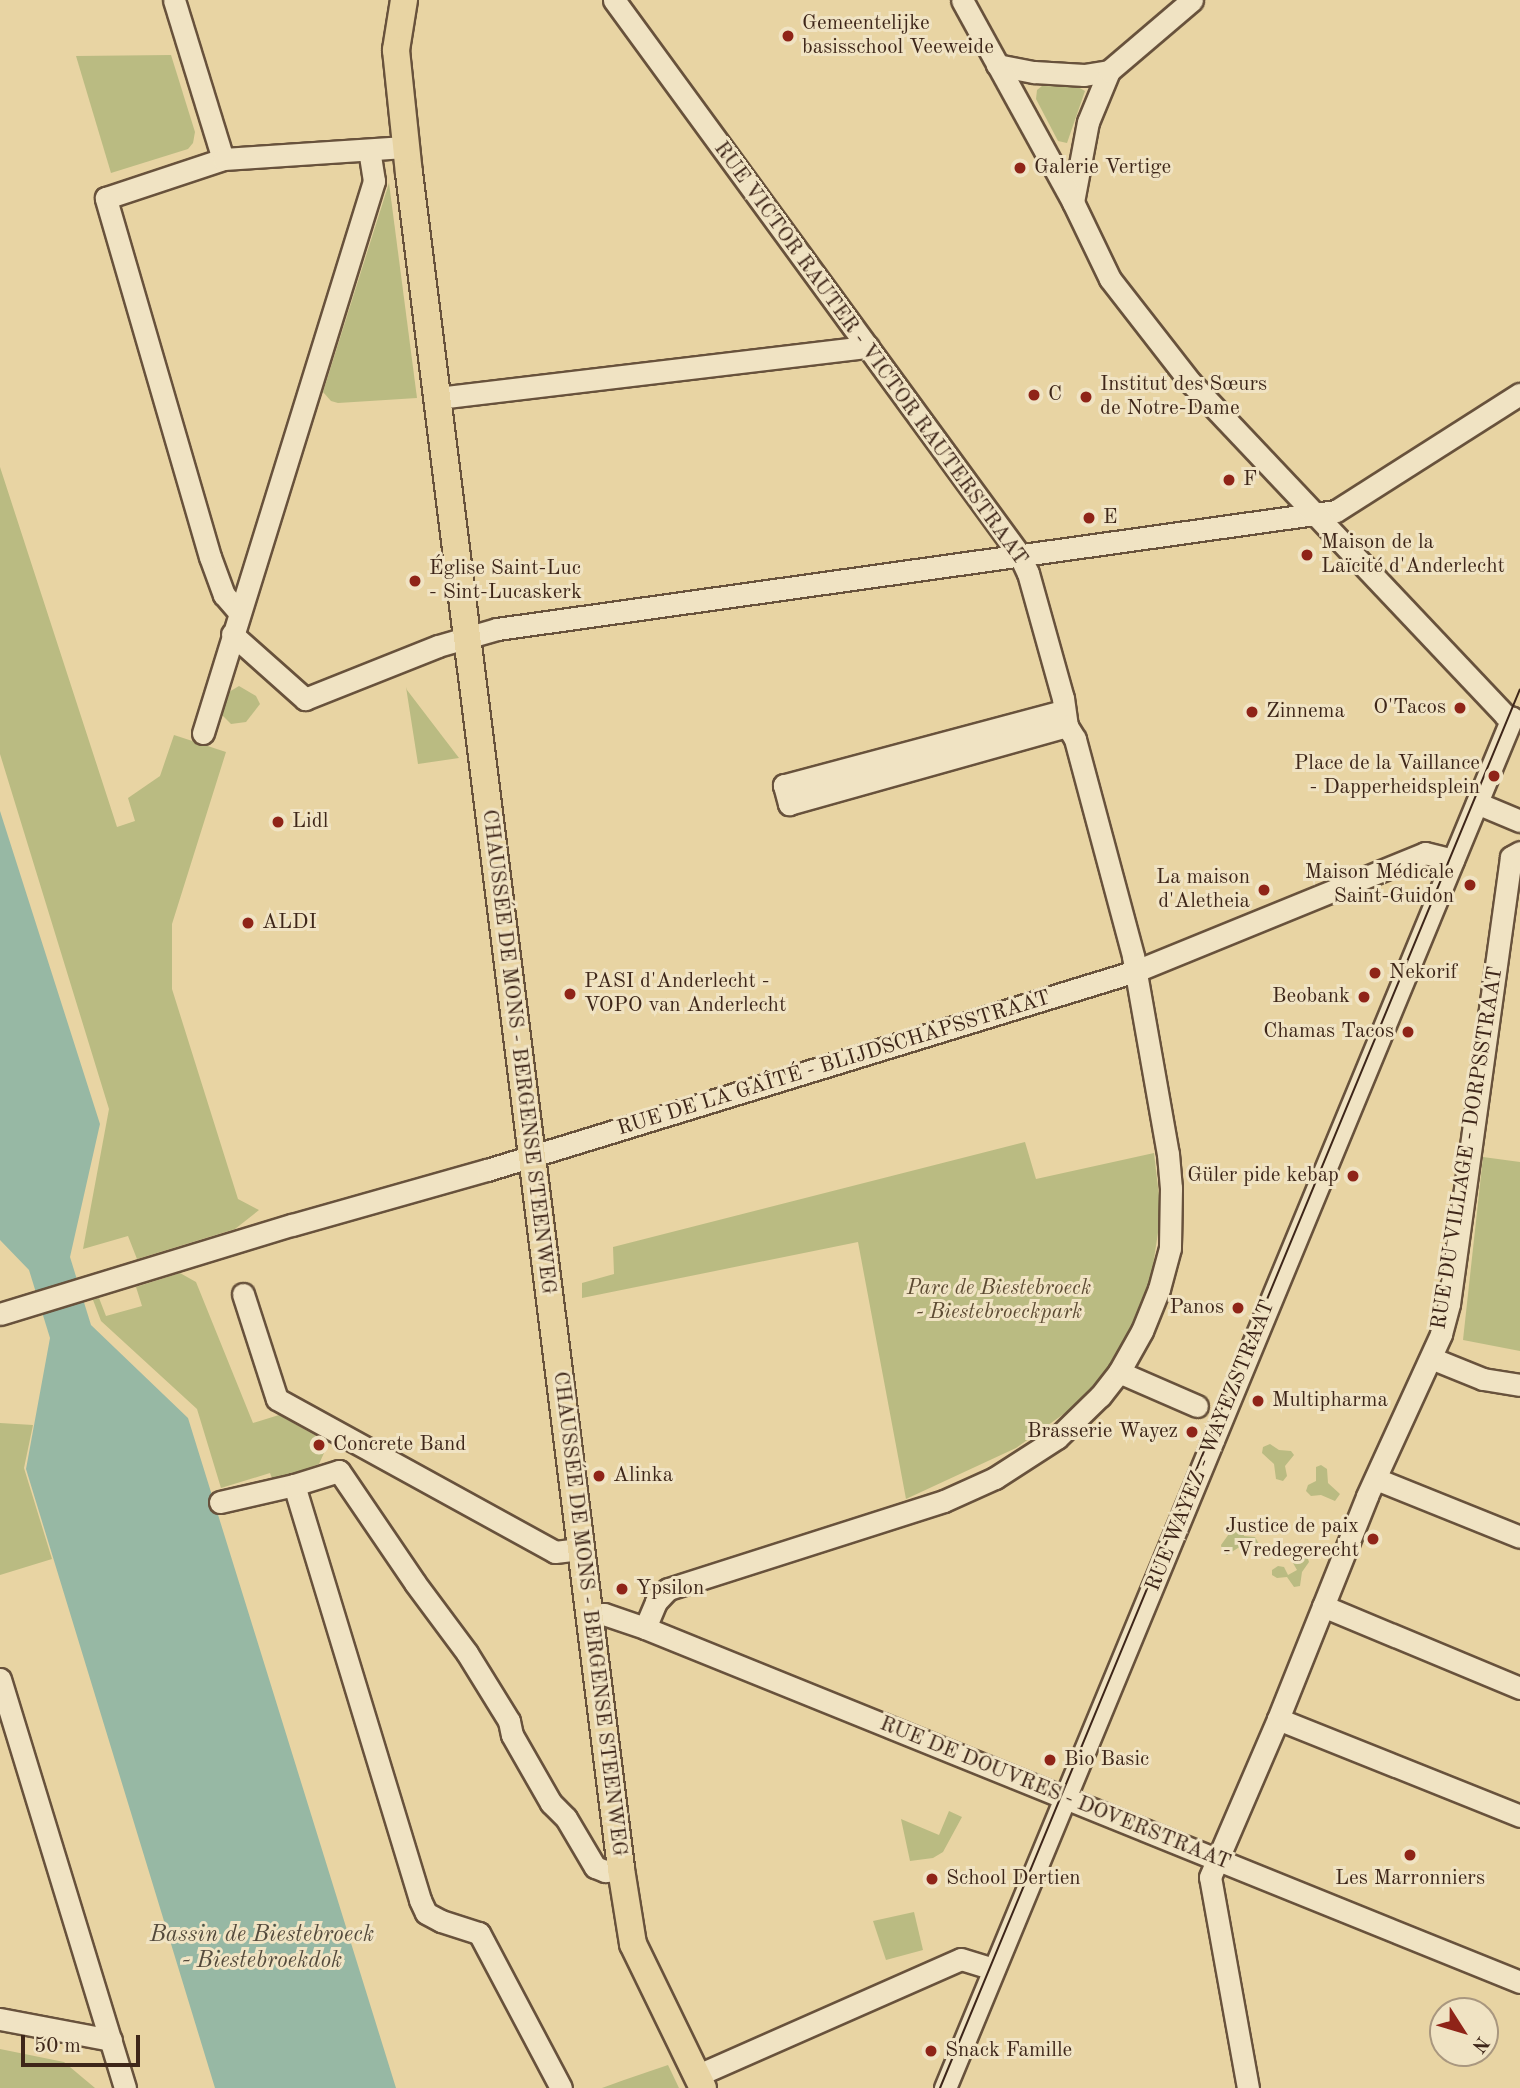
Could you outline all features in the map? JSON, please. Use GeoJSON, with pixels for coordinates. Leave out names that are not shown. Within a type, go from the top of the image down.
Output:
{"type":"FeatureCollection","features":[{"type":"Feature","properties":{"kind":"main road","name":"CHAUSSÉE DE MONS - BERGENSE STEENWEG"},"geometry":{"type":"LineString","coordinates":[[404,0],[396,50],[407,147],[621,1869],[633,1944],[701,2081]]}},
{"type":"Feature","properties":{"kind":"street"},"geometry":{"type":"LineString","coordinates":[[174,0],[223,159]]}},
{"type":"Feature","properties":{"kind":"street","name":"RUE VICTOR RAUTER - VICTOR RAUTERSTRAAT"},"geometry":{"type":"LineString","coordinates":[[614,0],[1019,554],[1028,573],[1063,698],[1065,719],[1075,740],[1136,971],[1168,1154],[1171,1229],[1159,1289],[1142,1331],[1119,1372],[1100,1396],[1057,1438],[995,1478],[944,1501],[668,1588],[661,1594],[645,1628]]}},
{"type":"Feature","properties":{"kind":"street"},"geometry":{"type":"LineString","coordinates":[[962,0],[1073,202],[1111,279],[1183,373],[1504,715],[1512,718],[1477,803],[1518,819]]}},
{"type":"Feature","properties":{"kind":"street"},"geometry":{"type":"LineString","coordinates":[[1073,202],[1088,122],[1109,71],[1192,0]]}},
{"type":"Feature","properties":{"kind":"street"},"geometry":{"type":"LineString","coordinates":[[997,65],[1034,72],[1084,75],[1109,71]]}},
{"type":"Feature","properties":{"kind":"street"},"geometry":{"type":"LineString","coordinates":[[239,612],[224,595],[210,557],[106,198],[223,159],[369,152],[407,147]]}},
{"type":"Feature","properties":{"kind":"street"},"geometry":{"type":"LineString","coordinates":[[203,733],[374,181],[369,152]]}},
{"type":"Feature","properties":{"kind":"street"},"geometry":{"type":"LineString","coordinates":[[438,398],[868,347]]}},
{"type":"Feature","properties":{"kind":"street"},"geometry":{"type":"LineString","coordinates":[[232,634],[305,699],[466,638],[497,629],[1336,511],[1520,394]]}},
{"type":"Feature","properties":{"kind":"street"},"geometry":{"type":"LineString","coordinates":[[1065,719],[789,804],[784,785],[1065,719]]}},
{"type":"Feature","properties":{"kind":"street","name":"RUE WAYEZ - WAYEZSTRAAT"},"geometry":{"type":"LineString","coordinates":[[945,2088],[1477,803]]}},
{"type":"Feature","properties":{"kind":"street","name":"RUE DU VILLAGE - DORPSSTRAAT"},"geometry":{"type":"LineString","coordinates":[[1248,2088],[1210,1890],[1210,1877],[1279,1719],[1376,1479],[1431,1359],[1448,1304],[1511,857],[1520,852]]}},
{"type":"Feature","properties":{"kind":"street","name":"RUE DE LA GAÎTÉ - BLIJDSCHAPSSTRAAT"},"geometry":{"type":"LineString","coordinates":[[0,1314],[532,1157],[1136,971],[1425,853],[1453,860]]}},
{"type":"Feature","properties":{"kind":"street"},"geometry":{"type":"LineString","coordinates":[[243,1294],[276,1399],[555,1552],[580,1549]]}},
{"type":"Feature","properties":{"kind":"street"},"geometry":{"type":"LineString","coordinates":[[1431,1359],[1483,1379],[1520,1385]]}},
{"type":"Feature","properties":{"kind":"street"},"geometry":{"type":"LineString","coordinates":[[1119,1372],[1198,1406]]}},
{"type":"Feature","properties":{"kind":"street"},"geometry":{"type":"LineString","coordinates":[[339,1471],[349,1439]]}},
{"type":"Feature","properties":{"kind":"street"},"geometry":{"type":"LineString","coordinates":[[220,1502],[294,1485],[339,1471]]}},
{"type":"Feature","properties":{"kind":"street"},"geometry":{"type":"LineString","coordinates":[[339,1471],[415,1583],[467,1653],[509,1721],[512,1735],[551,1803],[566,1818],[595,1867],[605,1871],[621,1869]]}},
{"type":"Feature","properties":{"kind":"street"},"geometry":{"type":"LineString","coordinates":[[1376,1479],[1520,1537]]}},
{"type":"Feature","properties":{"kind":"street"},"geometry":{"type":"LineString","coordinates":[[294,1485],[420,1900],[426,1913],[441,1921],[479,1933],[561,2088]]}},
{"type":"Feature","properties":{"kind":"street"},"geometry":{"type":"LineString","coordinates":[[1323,1606],[1520,1688]]}},
{"type":"Feature","properties":{"kind":"street","name":"RUE DE DOUVRES - DOVERSTRAAT"},"geometry":{"type":"LineString","coordinates":[[589,1615],[604,1614],[645,1628],[1520,1982]]}},
{"type":"Feature","properties":{"kind":"street"},"geometry":{"type":"LineString","coordinates":[[0,1679],[125,2088]]}},
{"type":"Feature","properties":{"kind":"street"},"geometry":{"type":"LineString","coordinates":[[1279,1719],[1520,1816]]}},
{"type":"Feature","properties":{"kind":"street"},"geometry":{"type":"LineString","coordinates":[[701,2081],[961,1959],[994,1969]]}},
{"type":"Feature","properties":{"kind":"street"},"geometry":{"type":"LineString","coordinates":[[0,2019],[111,2040]]}},
{"type":"Feature","properties":{"kind":"green space"},"geometry":{"type":"Polygon","coordinates":[[[171,55],[195,132],[193,143],[188,149],[111,173],[76,56],[171,55]]]}},
{"type":"Feature","properties":{"kind":"green space"},"geometry":{"type":"Polygon","coordinates":[[[1042,86],[1078,87],[1085,91],[1067,143],[1058,141],[1036,99],[1037,90],[1042,86]]]}},
{"type":"Feature","properties":{"kind":"green space"},"geometry":{"type":"Polygon","coordinates":[[[389,183],[417,398],[338,403],[331,401],[323,392],[389,183]]]}},
{"type":"Feature","properties":{"kind":"green space"},"geometry":{"type":"Polygon","coordinates":[[[0,467],[117,827],[135,821],[128,798],[160,776],[174,735],[226,752],[172,924],[172,989],[238,1199],[259,1210],[235,1229],[137,1259],[128,1236],[83,1249],[109,1109],[0,754],[0,467]]]}},
{"type":"Feature","properties":{"kind":"green space"},"geometry":{"type":"Polygon","coordinates":[[[239,686],[256,696],[260,704],[246,722],[231,724],[218,711],[224,695],[239,686]]]}},
{"type":"Feature","properties":{"kind":"green space"},"geometry":{"type":"Polygon","coordinates":[[[406,687],[407,690],[459,758],[418,764],[406,687]]]}},
{"type":"Feature","properties":{"kind":"green space","name":"Parc de Biestebroeck - Biestebroeckpark"},"geometry":{"type":"Polygon","coordinates":[[[1025,1142],[1036,1179],[1154,1153],[1161,1213],[1152,1272],[1137,1319],[1112,1367],[1079,1403],[1016,1448],[906,1499],[858,1242],[582,1298],[582,1283],[614,1274],[613,1247],[1025,1142]]]}},
{"type":"Feature","properties":{"kind":"green space"},"geometry":{"type":"Polygon","coordinates":[[[1483,1157],[1520,1162],[1520,1351],[1463,1340],[1483,1157]]]}},
{"type":"Feature","properties":{"kind":"green space"},"geometry":{"type":"Polygon","coordinates":[[[180,1273],[196,1282],[253,1423],[279,1415],[318,1437],[324,1453],[319,1464],[273,1481],[270,1473],[221,1488],[197,1409],[101,1321],[93,1300],[99,1298],[106,1316],[142,1306],[136,1287],[180,1273]]]}},
{"type":"Feature","properties":{"kind":"green space"},"geometry":{"type":"Polygon","coordinates":[[[0,1423],[33,1425],[24,1468],[52,1559],[0,1575],[0,1423]]]}},
{"type":"Feature","properties":{"kind":"green space"},"geometry":{"type":"Polygon","coordinates":[[[1270,1444],[1279,1450],[1291,1451],[1294,1455],[1285,1466],[1287,1476],[1283,1481],[1276,1479],[1274,1464],[1262,1453],[1263,1447],[1270,1444]]]}},
{"type":"Feature","properties":{"kind":"green space"},"geometry":{"type":"Polygon","coordinates":[[[1321,1465],[1327,1469],[1328,1483],[1340,1494],[1335,1501],[1321,1495],[1311,1496],[1306,1491],[1308,1485],[1316,1481],[1316,1467],[1321,1465]]]}},
{"type":"Feature","properties":{"kind":"green space"},"geometry":{"type":"Polygon","coordinates":[[[1236,1524],[1243,1527],[1244,1536],[1255,1537],[1259,1544],[1254,1549],[1241,1546],[1227,1555],[1222,1552],[1221,1545],[1236,1524]]]}},
{"type":"Feature","properties":{"kind":"green space"},"geometry":{"type":"Polygon","coordinates":[[[1301,1554],[1307,1556],[1309,1562],[1302,1572],[1300,1586],[1294,1587],[1287,1577],[1277,1578],[1272,1575],[1272,1570],[1278,1566],[1284,1567],[1288,1575],[1297,1570],[1293,1563],[1301,1554]]]}},
{"type":"Feature","properties":{"kind":"green space"},"geometry":{"type":"Polygon","coordinates":[[[949,1811],[962,1817],[943,1852],[933,1858],[910,1861],[901,1819],[939,1835],[949,1811]]]}},
{"type":"Feature","properties":{"kind":"green space"},"geometry":{"type":"Polygon","coordinates":[[[914,1912],[923,1950],[886,1960],[873,1921],[914,1912]]]}},
{"type":"Feature","properties":{"kind":"green space"},"geometry":{"type":"Polygon","coordinates":[[[0,2049],[64,2062],[95,2088],[0,2088],[0,2049]]]}},
{"type":"Feature","properties":{"kind":"green space"},"geometry":{"type":"Polygon","coordinates":[[[668,2065],[679,2088],[602,2088],[624,2080],[668,2065]]]}},
{"type":"Feature","properties":{"kind":"water","name":"Bassin de Biestebroeck - Biestebroekdok"},"geometry":{"type":"Polygon","coordinates":[[[0,811],[100,1124],[70,1257],[91,1325],[188,1418],[396,2088],[215,2088],[26,1469],[50,1338],[29,1270],[0,1240],[0,811]]]}},
{"type":"Feature","properties":{"kind":"tram line"},"geometry":{"type":"LineString","coordinates":[[940,2088],[1520,689]]}},
{"type":"Feature","properties":{"kind":"place","name":"Gemeentelijke basisschool Veeweide"},"geometry":{"type":"Point","coordinates":[788,36]}},
{"type":"Feature","properties":{"kind":"place","name":"Galerie Vertige"},"geometry":{"type":"Point","coordinates":[1020,168]}},
{"type":"Feature","properties":{"kind":"place","name":"C"},"geometry":{"type":"Point","coordinates":[1034,395]}},
{"type":"Feature","properties":{"kind":"place","name":"Institut des Sœurs de Notre-Dame"},"geometry":{"type":"Point","coordinates":[1086,397]}},
{"type":"Feature","properties":{"kind":"place","name":"F"},"geometry":{"type":"Point","coordinates":[1229,480]}},
{"type":"Feature","properties":{"kind":"place","name":"E"},"geometry":{"type":"Point","coordinates":[1089,518]}},
{"type":"Feature","properties":{"kind":"place","name":"Maison de la Laïcité d'Anderlecht"},"geometry":{"type":"Point","coordinates":[1307,555]}},
{"type":"Feature","properties":{"kind":"place","name":"Église Saint-Luc - Sint-Lucaskerk"},"geometry":{"type":"Point","coordinates":[415,581]}},
{"type":"Feature","properties":{"kind":"place","name":"O'Tacos"},"geometry":{"type":"Point","coordinates":[1460,708]}},
{"type":"Feature","properties":{"kind":"place","name":"Zinnema"},"geometry":{"type":"Point","coordinates":[1252,712]}},
{"type":"Feature","properties":{"kind":"place","name":"Place de la Vaillance - Dapperheidsplein"},"geometry":{"type":"Point","coordinates":[1494,776]}},
{"type":"Feature","properties":{"kind":"place","name":"Lidl"},"geometry":{"type":"Point","coordinates":[278,822]}},
{"type":"Feature","properties":{"kind":"place","name":"Maison Médicale Saint-Guidon"},"geometry":{"type":"Point","coordinates":[1470,885]}},
{"type":"Feature","properties":{"kind":"place","name":"La maison d'Aletheia"},"geometry":{"type":"Point","coordinates":[1264,890]}},
{"type":"Feature","properties":{"kind":"place","name":"ALDI"},"geometry":{"type":"Point","coordinates":[248,923]}},
{"type":"Feature","properties":{"kind":"place","name":"Nekorif"},"geometry":{"type":"Point","coordinates":[1375,973]}},
{"type":"Feature","properties":{"kind":"place","name":"PASI d'Anderlecht - VOPO van Anderlecht"},"geometry":{"type":"Point","coordinates":[570,994]}},
{"type":"Feature","properties":{"kind":"place","name":"Beobank"},"geometry":{"type":"Point","coordinates":[1364,997]}},
{"type":"Feature","properties":{"kind":"place","name":"Chamas Tacos"},"geometry":{"type":"Point","coordinates":[1408,1032]}},
{"type":"Feature","properties":{"kind":"place","name":"Güler pide kebap"},"geometry":{"type":"Point","coordinates":[1353,1176]}},
{"type":"Feature","properties":{"kind":"place","name":"Panos"},"geometry":{"type":"Point","coordinates":[1238,1308]}},
{"type":"Feature","properties":{"kind":"place","name":"Multipharma"},"geometry":{"type":"Point","coordinates":[1258,1401]}},
{"type":"Feature","properties":{"kind":"place","name":"Brasserie Wayez"},"geometry":{"type":"Point","coordinates":[1192,1432]}},
{"type":"Feature","properties":{"kind":"place","name":"Concrete Band"},"geometry":{"type":"Point","coordinates":[319,1445]}},
{"type":"Feature","properties":{"kind":"place","name":"Alinka"},"geometry":{"type":"Point","coordinates":[599,1476]}},
{"type":"Feature","properties":{"kind":"place","name":"Justice de paix - Vredegerecht"},"geometry":{"type":"Point","coordinates":[1373,1539]}},
{"type":"Feature","properties":{"kind":"place","name":"Ypsilon"},"geometry":{"type":"Point","coordinates":[622,1589]}},
{"type":"Feature","properties":{"kind":"place","name":"Bio Basic"},"geometry":{"type":"Point","coordinates":[1050,1760]}},
{"type":"Feature","properties":{"kind":"place","name":"Les Marronniers"},"geometry":{"type":"Point","coordinates":[1410,1855]}},
{"type":"Feature","properties":{"kind":"place","name":"School Dertien"},"geometry":{"type":"Point","coordinates":[932,1879]}},
{"type":"Feature","properties":{"kind":"place","name":"Snack Famille"},"geometry":{"type":"Point","coordinates":[931,2051]}}]}
